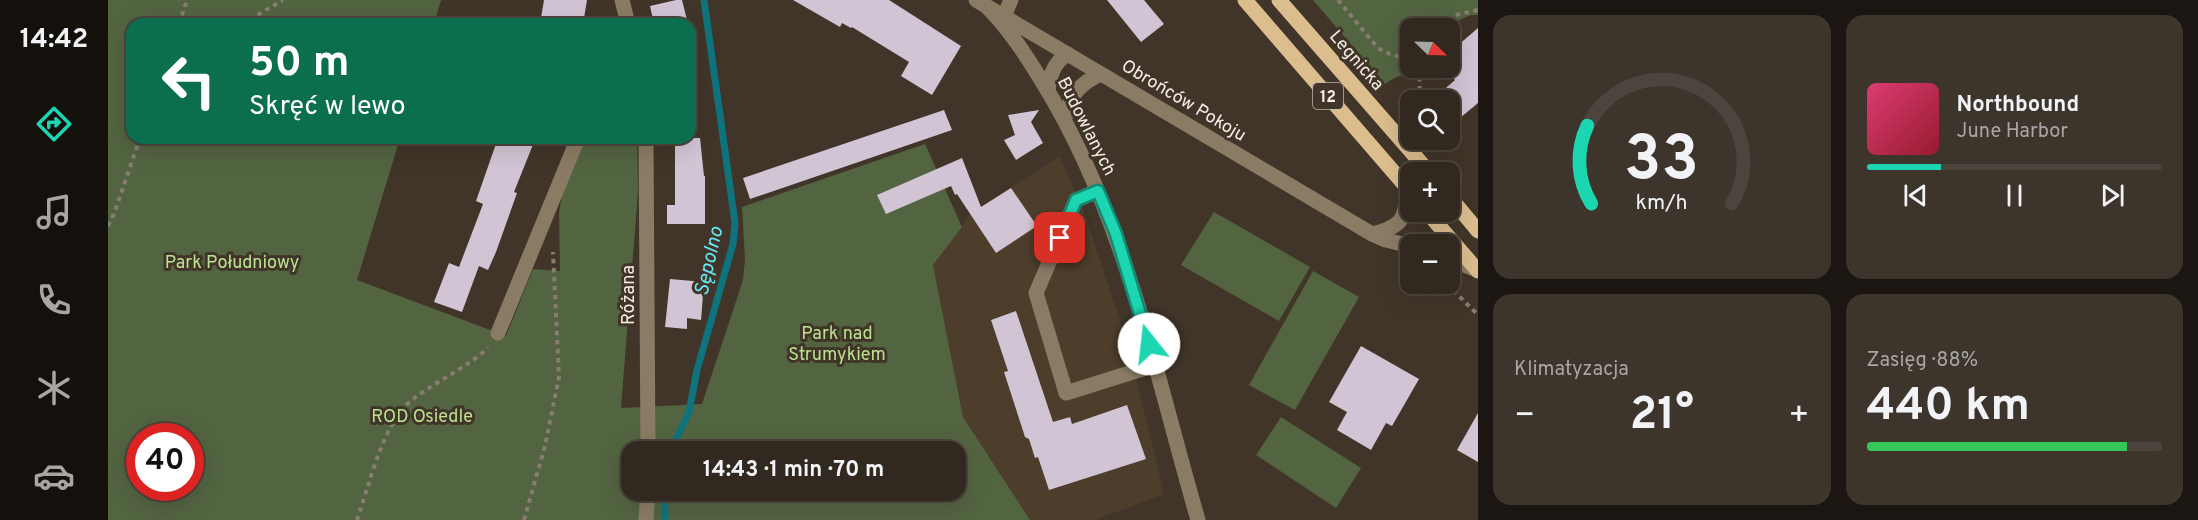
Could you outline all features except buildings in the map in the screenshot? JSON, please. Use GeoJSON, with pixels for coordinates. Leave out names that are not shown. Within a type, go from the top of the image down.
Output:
{"type":"FeatureCollection","features":[{"type":"Feature","properties":{"kind":"main road","name":"12"},"geometry":{"type":"LineString","coordinates":[[1245,0],[1400,180]]}},
{"type":"Feature","properties":{"kind":"main road","name":"Legnicka"},"geometry":{"type":"LineString","coordinates":[[1280,0],[1420,162]]}},
{"type":"Feature","properties":{"kind":"main road"},"geometry":{"type":"LineString","coordinates":[[1460,209],[1478,231]]}},
{"type":"Feature","properties":{"kind":"main road"},"geometry":{"type":"LineString","coordinates":[[1435,222],[1477,271]]}},
{"type":"Feature","properties":{"kind":"street"},"geometry":{"type":"LineString","coordinates":[[619,18],[622,0]]}},
{"type":"Feature","properties":{"kind":"street"},"geometry":{"type":"LineString","coordinates":[[622,0],[626,18]]}},
{"type":"Feature","properties":{"kind":"street"},"geometry":{"type":"LineString","coordinates":[[1004,16],[1011,0]]}},
{"type":"Feature","properties":{"kind":"street","name":"Obrońców Pokoju"},"geometry":{"type":"LineString","coordinates":[[981,3],[1372,234],[1400,244]]}},
{"type":"Feature","properties":{"kind":"street","name":"Budowlanych"},"geometry":{"type":"LineString","coordinates":[[981,3],[1003,24],[1065,118],[1098,191],[1116,234],[1198,520]]}},
{"type":"Feature","properties":{"kind":"street"},"geometry":{"type":"LineString","coordinates":[[1048,91],[1052,70],[1062,57],[1068,54]]}},
{"type":"Feature","properties":{"kind":"street"},"geometry":{"type":"LineString","coordinates":[[1065,118],[1071,98],[1079,87],[1101,74]]}},
{"type":"Feature","properties":{"kind":"street"},"geometry":{"type":"LineString","coordinates":[[498,333],[576,144]]}},
{"type":"Feature","properties":{"kind":"street","name":"Różana"},"geometry":{"type":"LineString","coordinates":[[646,144],[648,441]]}},
{"type":"Feature","properties":{"kind":"street"},"geometry":{"type":"LineString","coordinates":[[1098,191],[1076,200],[1036,293],[1066,393],[1155,365]]}},
{"type":"Feature","properties":{"kind":"street"},"geometry":{"type":"LineString","coordinates":[[1372,234],[1388,230],[1398,225],[1400,221]]}},
{"type":"Feature","properties":{"kind":"street"},"geometry":{"type":"LineString","coordinates":[[1460,264],[1477,271]]}},
{"type":"Feature","properties":{"kind":"street"},"geometry":{"type":"LineString","coordinates":[[646,520],[647,501]]}},
{"type":"Feature","properties":{"kind":"path"},"geometry":{"type":"LineString","coordinates":[[181,18],[187,0]]}},
{"type":"Feature","properties":{"kind":"path"},"geometry":{"type":"LineString","coordinates":[[252,18],[283,0]]}},
{"type":"Feature","properties":{"kind":"path"},"geometry":{"type":"LineString","coordinates":[[1338,0],[1377,47],[1384,52],[1400,57]]}},
{"type":"Feature","properties":{"kind":"path"},"geometry":{"type":"LineString","coordinates":[[1451,18],[1478,10]]}},
{"type":"Feature","properties":{"kind":"path"},"geometry":{"type":"LineString","coordinates":[[108,226],[138,144]]}},
{"type":"Feature","properties":{"kind":"path"},"geometry":{"type":"LineString","coordinates":[[524,520],[560,377],[553,250]]}},
{"type":"Feature","properties":{"kind":"path"},"geometry":{"type":"LineString","coordinates":[[1457,294],[1478,315]]}},
{"type":"Feature","properties":{"kind":"path"},"geometry":{"type":"LineString","coordinates":[[357,520],[389,428],[399,411],[411,400],[479,356],[490,346],[498,333]]}},
{"type":"Feature","properties":{"kind":"shaded area"},"geometry":{"type":"Polygon","coordinates":[[[1060,156],[1087,220],[1128,345],[1164,494],[1095,520],[1030,520],[963,417],[933,265],[970,214],[1060,156]]]}},
{"type":"Feature","properties":{"kind":"green space"},"geometry":{"type":"Polygon","coordinates":[[[108,0],[441,0],[436,18],[126,18],[126,144],[398,144],[357,280],[506,336],[533,269],[560,271],[559,213],[562,194],[583,144],[637,144],[638,192],[621,408],[702,404],[743,280],[745,259],[742,207],[925,144],[962,227],[933,265],[963,417],[1030,520],[108,520],[108,0]]]}},
{"type":"Feature","properties":{"kind":"green space"},"geometry":{"type":"Polygon","coordinates":[[[1313,0],[1478,0],[1478,15],[1460,20],[1400,18],[1400,76],[1385,84],[1313,0]]]}},
{"type":"Feature","properties":{"kind":"green space"},"geometry":{"type":"Polygon","coordinates":[[[1214,212],[1310,267],[1279,321],[1181,265],[1214,212]]]}},
{"type":"Feature","properties":{"kind":"green space"},"geometry":{"type":"Polygon","coordinates":[[[1313,271],[1359,297],[1295,410],[1249,385],[1313,271]]]}},
{"type":"Feature","properties":{"kind":"green space"},"geometry":{"type":"Polygon","coordinates":[[[1281,417],[1361,468],[1336,508],[1256,455],[1281,417]]]}},
{"type":"Feature","properties":{"kind":"waterway","name":"Sępolno"},"geometry":{"type":"LineString","coordinates":[[675,441],[689,412],[697,370],[733,244],[735,223],[704,0]]}},
{"type":"Feature","properties":{"kind":"waterway","name":"Sępolno"},"geometry":{"type":"LineString","coordinates":[[664,501],[665,520]]}},
{"type":"Feature","properties":{"kind":"route"},"geometry":{"type":"LineString","coordinates":[[1060,238],[1076,200],[1098,191],[1116,234],[1149,344]]}},
{"type":"Feature","properties":{"kind":"park label","name":"Park Południowy"},"geometry":{"type":"Point","coordinates":[232,262]}},
{"type":"Feature","properties":{"kind":"park label","name":"Park nad Strumykiem"},"geometry":{"type":"Point","coordinates":[837,343]}},
{"type":"Feature","properties":{"kind":"park label","name":"ROD Osiedle"},"geometry":{"type":"Point","coordinates":[422,416]}}]}
